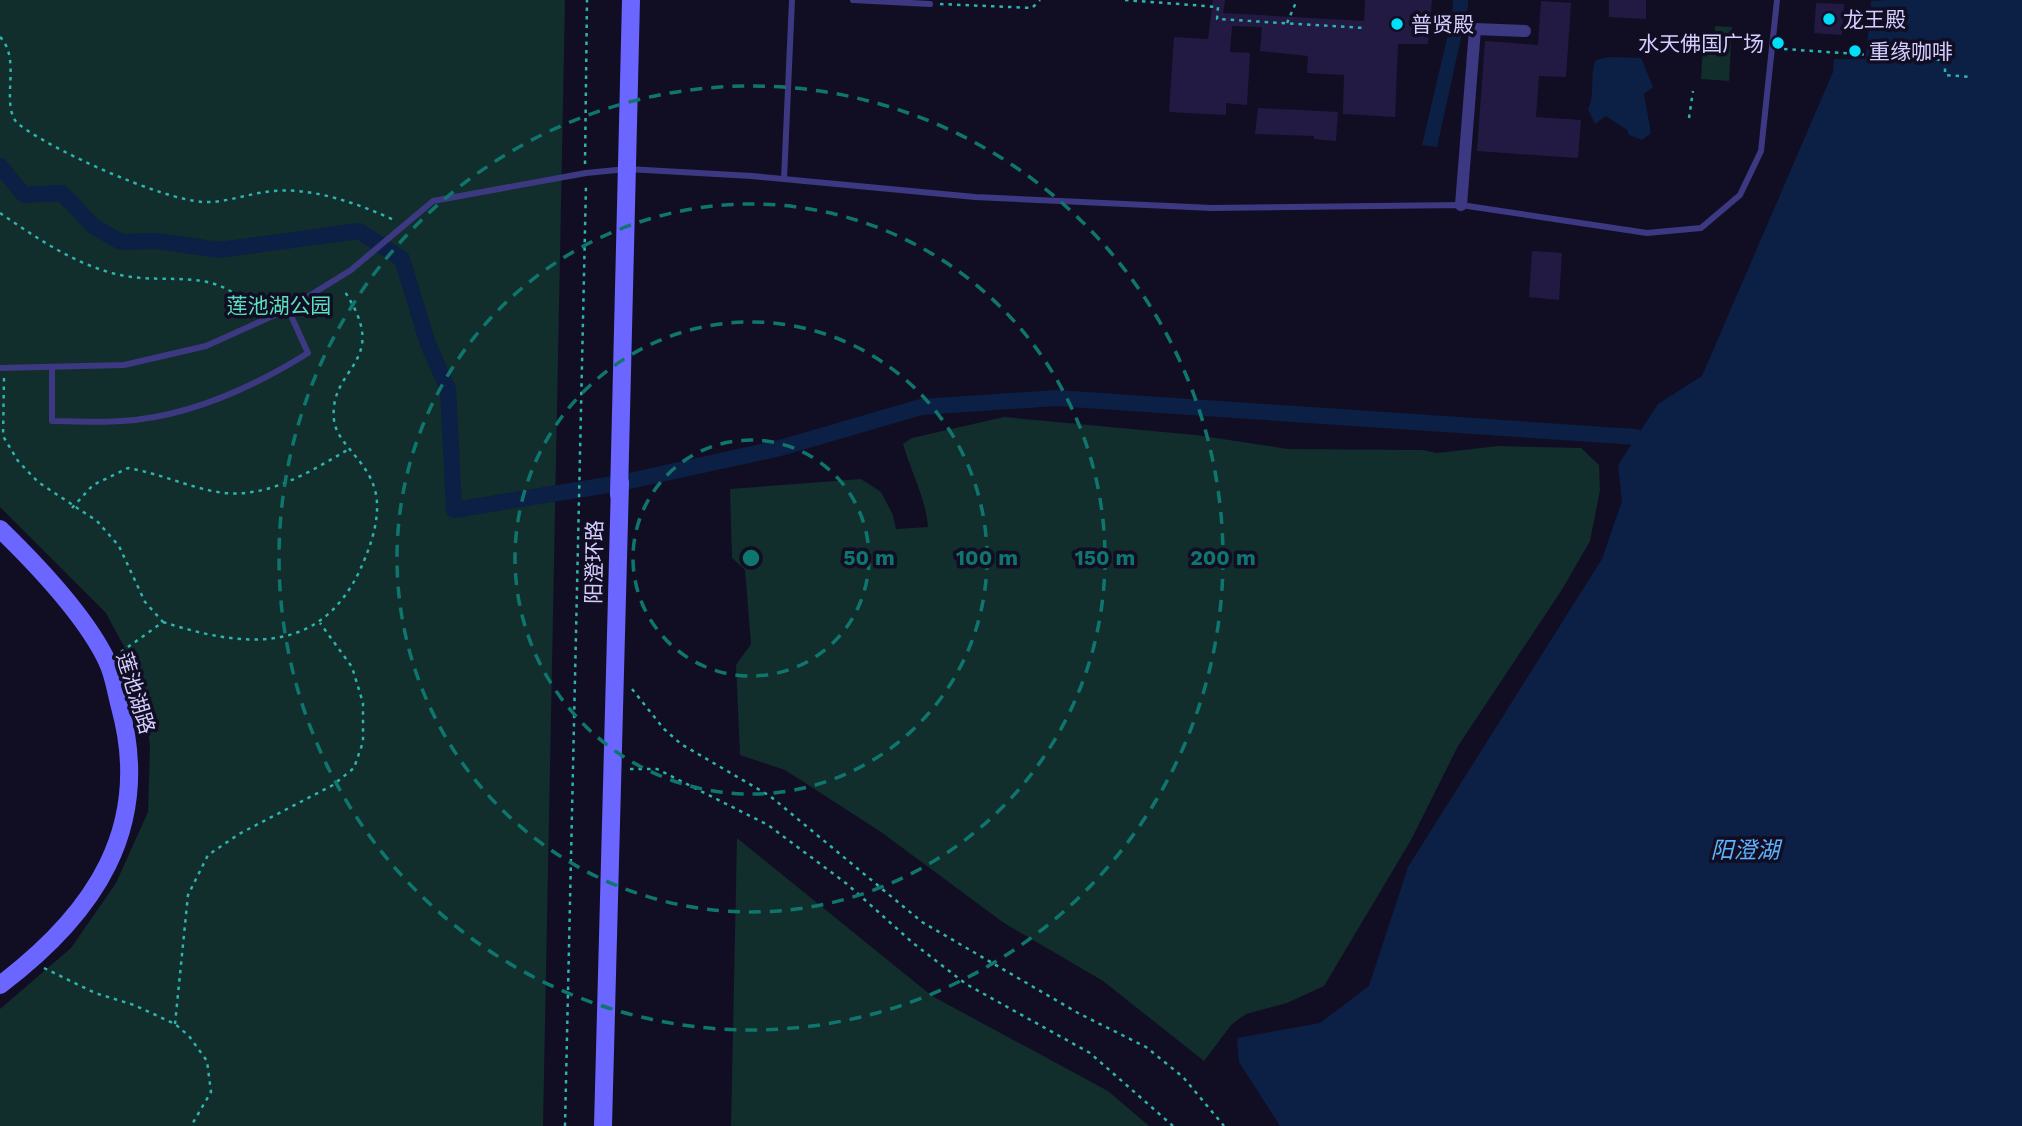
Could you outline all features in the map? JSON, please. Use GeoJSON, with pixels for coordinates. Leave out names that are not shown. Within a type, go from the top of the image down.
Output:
{"type":"FeatureCollection","features":[{"type":"Feature","properties":{"kind":"main road","name":"阳澄环路"},"geometry":{"type":"LineString","coordinates":[[603,1126],[631,0]]}},
{"type":"Feature","properties":{"kind":"main road","name":"莲池湖路"},"geometry":{"type":"LineString","coordinates":[[0,528],[38,566],[108,662],[129,742],[125,819],[108,867],[96,890],[79,913],[32,961],[0,985]]}},
{"type":"Feature","properties":{"kind":"street"},"geometry":{"type":"LineString","coordinates":[[1461,205],[1475,29],[1525,31]]}},
{"type":"Feature","properties":{"kind":"lane"},"geometry":{"type":"LineString","coordinates":[[784,178],[792,0]]}},
{"type":"Feature","properties":{"kind":"lane"},"geometry":{"type":"LineString","coordinates":[[853,0],[930,4]]}},
{"type":"Feature","properties":{"kind":"lane"},"geometry":{"type":"LineString","coordinates":[[2,368],[52,369],[124,365],[206,346],[288,309],[336,279],[433,201],[586,173],[627,169],[784,178],[975,197],[1212,208],[1461,205],[1647,233],[1701,228],[1740,195],[1760,150],[1777,0]]}},
{"type":"Feature","properties":{"kind":"lane"},"geometry":{"type":"LineString","coordinates":[[52,369],[52,421],[124,421],[185,410],[260,383],[308,353],[288,309]]}},
{"type":"Feature","properties":{"kind":"path"},"geometry":{"type":"LineString","coordinates":[[565,1126],[586,173],[583,152],[587,0]]}},
{"type":"Feature","properties":{"kind":"path"},"geometry":{"type":"LineString","coordinates":[[930,4],[1032,8],[1040,0]]}},
{"type":"Feature","properties":{"kind":"path"},"geometry":{"type":"LineString","coordinates":[[1125,0],[1218,6],[1217,19],[1364,28]]}},
{"type":"Feature","properties":{"kind":"path"},"geometry":{"type":"LineString","coordinates":[[1287,23],[1297,0]]}},
{"type":"Feature","properties":{"kind":"path"},"geometry":{"type":"LineString","coordinates":[[0,37],[9,57],[9,108],[14,120],[42,141],[129,180],[184,199],[204,202],[237,199],[267,191],[294,191],[369,208],[395,220],[401,227]]}},
{"type":"Feature","properties":{"kind":"path"},"geometry":{"type":"LineString","coordinates":[[1773,48],[1945,60],[1945,75],[1971,77]]}},
{"type":"Feature","properties":{"kind":"path"},"geometry":{"type":"LineString","coordinates":[[1689,118],[1693,91]]}},
{"type":"Feature","properties":{"kind":"path"},"geometry":{"type":"LineString","coordinates":[[0,213],[53,249],[120,275],[200,278],[226,288],[244,300],[260,322]]}},
{"type":"Feature","properties":{"kind":"path"},"geometry":{"type":"LineString","coordinates":[[2,368],[3,436],[18,461],[37,482],[72,508],[97,521],[119,546],[145,602],[163,622],[211,638],[247,642],[280,638],[320,623],[352,587],[371,547],[377,503],[369,470],[349,449],[334,423],[335,397],[351,373],[363,344],[359,312],[336,279]]}},
{"type":"Feature","properties":{"kind":"path"},"geometry":{"type":"LineString","coordinates":[[72,508],[93,485],[128,468],[215,492],[244,492],[278,487],[349,449]]}},
{"type":"Feature","properties":{"kind":"path"},"geometry":{"type":"LineString","coordinates":[[108,662],[163,622]]}},
{"type":"Feature","properties":{"kind":"path"},"geometry":{"type":"LineString","coordinates":[[175,1024],[188,895],[208,855],[239,835],[333,785],[354,768],[363,742],[363,703],[352,667],[320,623]]}},
{"type":"Feature","properties":{"kind":"path"},"geometry":{"type":"LineString","coordinates":[[629,684],[664,729],[681,744],[770,796],[922,922],[1079,1013],[1146,1047],[1183,1077],[1224,1126]]}},
{"type":"Feature","properties":{"kind":"path"},"geometry":{"type":"LineString","coordinates":[[612,769],[657,769],[768,825],[847,884],[912,943],[967,984],[1090,1053],[1173,1126]]}},
{"type":"Feature","properties":{"kind":"path"},"geometry":{"type":"LineString","coordinates":[[32,961],[69,983],[134,1005],[175,1024],[189,1036],[207,1061],[211,1092],[191,1126]]}},
{"type":"Feature","properties":{"kind":"green space","name":"莲池湖公园"},"geometry":{"type":"Polygon","coordinates":[[[0,0],[565,0],[543,1126],[0,1126],[0,1009],[71,948],[116,883],[148,812],[150,747],[142,680],[106,613],[0,507],[0,0]]]}},
{"type":"Feature","properties":{"kind":"green space"},"geometry":{"type":"Polygon","coordinates":[[[1715,26],[1732,27],[1729,81],[1701,79],[1703,43],[1714,43],[1715,26]]]}},
{"type":"Feature","properties":{"kind":"green space"},"geometry":{"type":"Polygon","coordinates":[[[1004,417],[1196,435],[1288,449],[1422,450],[1437,453],[1498,446],[1581,448],[1599,465],[1600,490],[1590,541],[1563,588],[1458,746],[1411,840],[1324,986],[1287,1003],[1246,1014],[1232,1024],[1204,1061],[1103,981],[1004,923],[881,832],[785,770],[740,755],[736,665],[751,644],[745,570],[732,558],[730,489],[861,479],[881,492],[893,515],[896,529],[928,527],[921,496],[903,444],[912,438],[1004,417]]]}},
{"type":"Feature","properties":{"kind":"green space"},"geometry":{"type":"Polygon","coordinates":[[[737,838],[932,996],[1108,1091],[1149,1126],[731,1126],[737,838]]]}},
{"type":"Feature","properties":{"kind":"water"},"geometry":{"type":"Polygon","coordinates":[[[1453,0],[1468,0],[1468,6],[1437,147],[1422,145],[1452,17],[1453,0]]]}},
{"type":"Feature","properties":{"kind":"water","name":"阳澄湖"},"geometry":{"type":"Polygon","coordinates":[[[2022,0],[2022,1126],[1280,1126],[1239,1062],[1237,1038],[1320,1023],[1369,986],[1408,867],[1602,559],[1622,501],[1618,465],[1658,404],[1702,376],[1833,72],[1834,59],[1866,59],[1871,1],[2022,0]]]}},
{"type":"Feature","properties":{"kind":"water"},"geometry":{"type":"Polygon","coordinates":[[[1610,57],[1641,58],[1653,87],[1644,94],[1651,133],[1642,140],[1629,135],[1627,130],[1606,116],[1595,124],[1588,109],[1596,60],[1610,57]]]}},
{"type":"Feature","properties":{"kind":"building"},"geometry":{"type":"Polygon","coordinates":[[[1213,0],[1225,0],[1223,13],[1364,21],[1365,0],[1432,0],[1428,44],[1398,44],[1395,117],[1343,114],[1344,75],[1307,73],[1308,56],[1260,51],[1262,27],[1232,26],[1230,52],[1250,53],[1247,105],[1226,103],[1226,115],[1169,112],[1174,37],[1208,39],[1213,0]]]}},
{"type":"Feature","properties":{"kind":"building"},"geometry":{"type":"Polygon","coordinates":[[[1609,0],[1646,0],[1646,19],[1609,17],[1609,0]]]}},
{"type":"Feature","properties":{"kind":"building"},"geometry":{"type":"Polygon","coordinates":[[[1541,1],[1571,3],[1566,77],[1539,76],[1536,117],[1581,120],[1578,158],[1477,151],[1485,41],[1538,45],[1541,1]]]}},
{"type":"Feature","properties":{"kind":"building","name":"龙王殿"},"geometry":{"type":"Polygon","coordinates":[[[1816,3],[1844,4],[1842,35],[1814,33],[1816,3]]]}},
{"type":"Feature","properties":{"kind":"building"},"geometry":{"type":"Polygon","coordinates":[[[1258,108],[1338,112],[1336,141],[1314,139],[1314,136],[1255,134],[1258,108]]]}},
{"type":"Feature","properties":{"kind":"building"},"geometry":{"type":"Polygon","coordinates":[[[1532,251],[1562,253],[1559,300],[1529,297],[1532,251]]]}},
{"type":"Feature","properties":{"kind":"waterway"},"geometry":{"type":"LineString","coordinates":[[0,166],[24,195],[62,193],[93,226],[121,242],[157,241],[219,250],[359,231],[402,259],[428,344],[448,389],[454,510],[620,483],[780,448],[921,407],[1056,398],[1636,437]]}},
{"type":"Feature","properties":{"kind":"place","name":"龙王殿"},"geometry":{"type":"Point","coordinates":[1829,19]}},
{"type":"Feature","properties":{"kind":"place","name":"普贤殿"},"geometry":{"type":"Point","coordinates":[1397,24]}},
{"type":"Feature","properties":{"kind":"place","name":"水天佛国广场"},"geometry":{"type":"Point","coordinates":[1778,43]}},
{"type":"Feature","properties":{"kind":"place","name":"重缘咖啡"},"geometry":{"type":"Point","coordinates":[1855,51]}}]}
